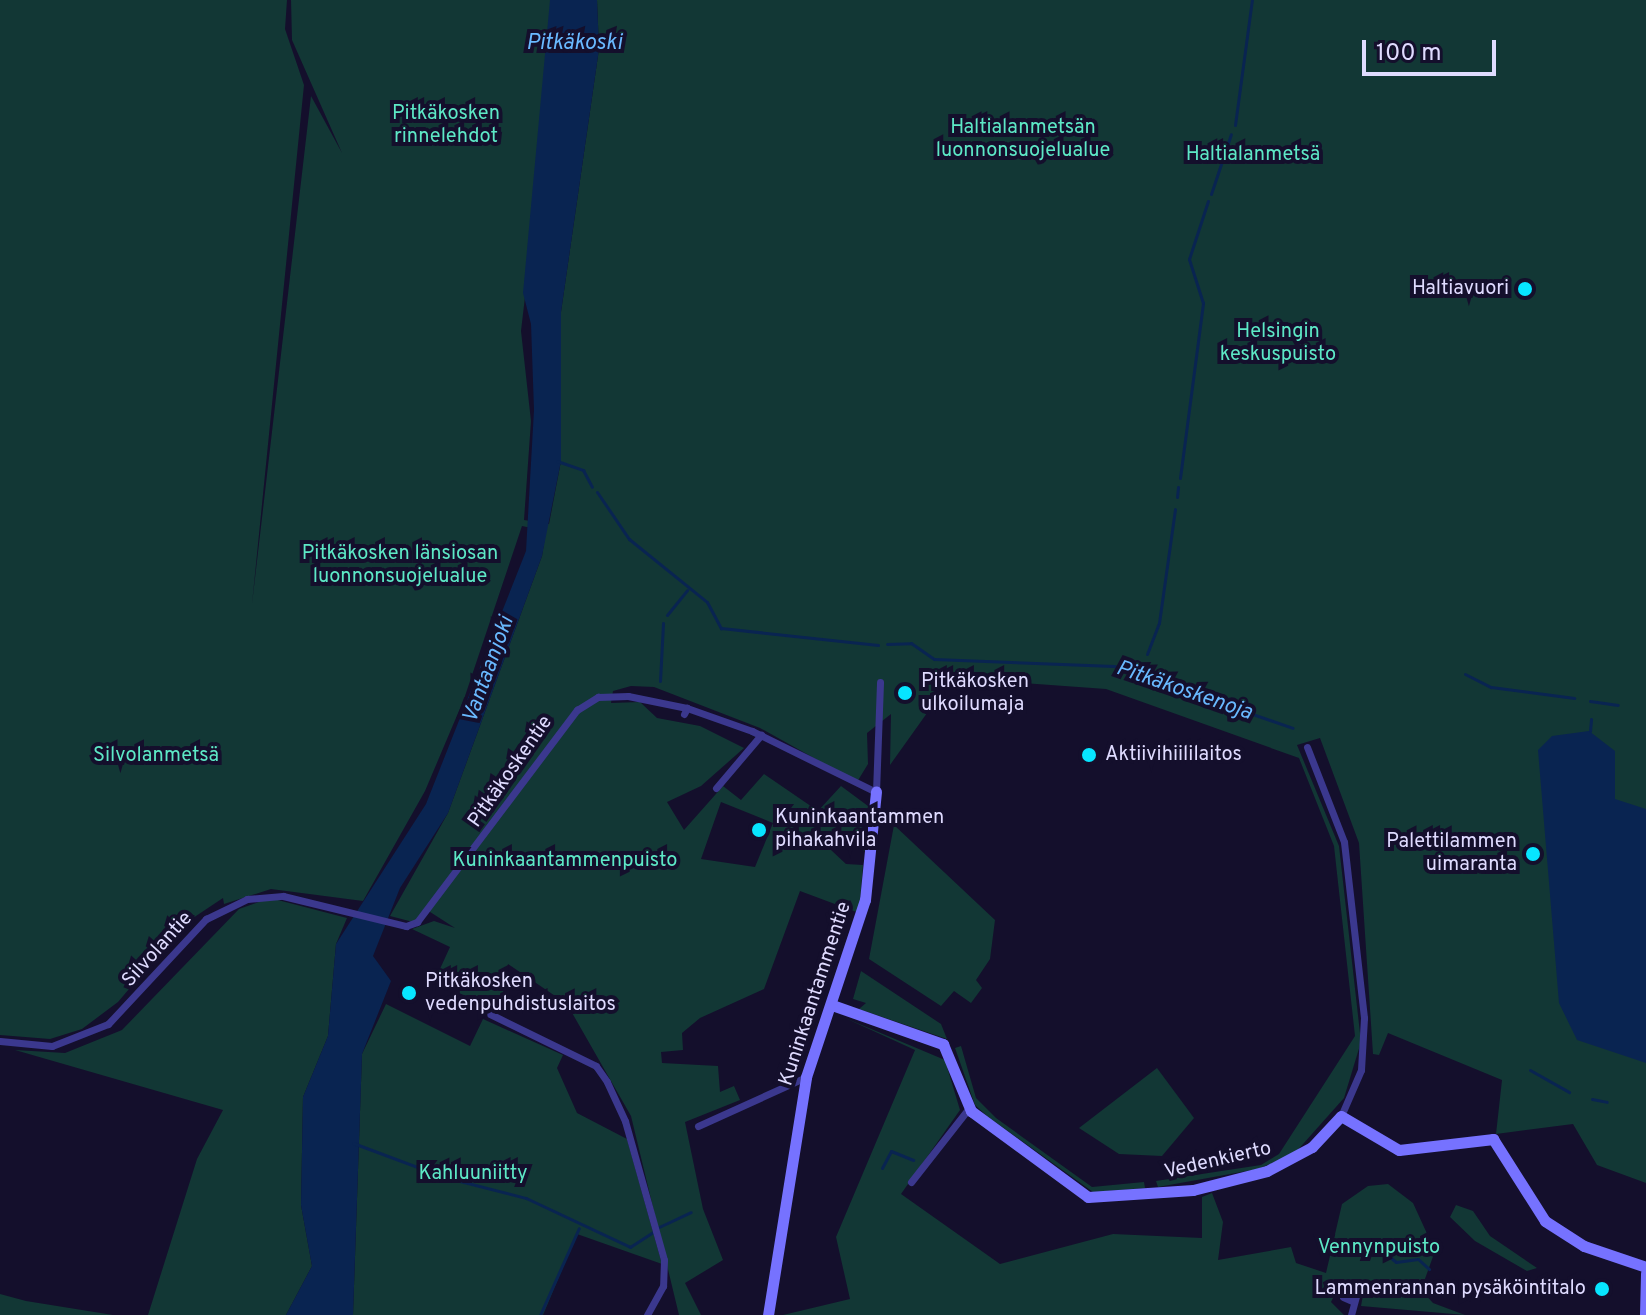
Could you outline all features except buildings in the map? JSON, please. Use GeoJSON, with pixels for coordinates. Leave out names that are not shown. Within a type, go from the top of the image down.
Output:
{"type":"FeatureCollection","features":[{"type":"Feature","properties":{"kind":"street","name":"Kuninkaantammentie"},"geometry":{"type":"LineString","coordinates":[[768,1315],[806,1077],[865,900],[876,792],[880,682]]}},
{"type":"Feature","properties":{"kind":"street","name":"Pitkäkoskentie"},"geometry":{"type":"LineString","coordinates":[[433,908],[577,710],[598,697],[628,696],[761,735],[876,792]]}},
{"type":"Feature","properties":{"kind":"street"},"geometry":{"type":"LineString","coordinates":[[716,788],[761,735]]}},
{"type":"Feature","properties":{"kind":"street","name":"Vedenkierto"},"geometry":{"type":"LineString","coordinates":[[969,1108],[1097,1199],[1193,1190],[1267,1171],[1312,1147],[1341,1116],[1368,1056],[1344,842],[1307,747]]}},
{"type":"Feature","properties":{"kind":"street","name":"Silvolantie"},"geometry":{"type":"LineString","coordinates":[[0,1041],[52,1046],[108,1024],[227,906],[270,895],[410,925],[433,908]]}},
{"type":"Feature","properties":{"kind":"street"},"geometry":{"type":"LineString","coordinates":[[832,1005],[943,1044],[969,1108],[911,1182]]}},
{"type":"Feature","properties":{"kind":"street"},"geometry":{"type":"LineString","coordinates":[[490,1014],[587,1060],[607,1082],[664,1260],[663,1286],[647,1315]]}},
{"type":"Feature","properties":{"kind":"street"},"geometry":{"type":"LineString","coordinates":[[697,1128],[806,1077]]}},
{"type":"Feature","properties":{"kind":"street"},"geometry":{"type":"LineString","coordinates":[[1341,1116],[1399,1150],[1493,1139],[1545,1221],[1584,1246],[1646,1267]]}},
{"type":"Feature","properties":{"kind":"street"},"geometry":{"type":"LineString","coordinates":[[1645,1315],[1646,1273]]}},
{"type":"Feature","properties":{"kind":"street"},"geometry":{"type":"LineString","coordinates":[[1343,1297],[1356,1298],[1351,1315]]}},
{"type":"Feature","properties":{"kind":"green space"},"geometry":{"type":"Polygon","coordinates":[[[0,0],[287,0],[285,29],[304,85],[252,604],[311,96],[342,153],[292,40],[291,0],[560,0],[521,331],[531,421],[524,520],[549,524],[561,461],[561,312],[599,49],[597,0],[1646,0],[1646,1183],[1597,1165],[1573,1124],[1496,1134],[1502,1080],[1388,1033],[1379,1055],[1373,1054],[1359,843],[1320,738],[1297,745],[1339,846],[1361,1042],[1344,1098],[1295,1153],[1258,1169],[1158,1187],[1156,1181],[1261,1165],[1279,1154],[1355,1036],[1334,846],[1299,758],[1106,689],[952,678],[890,765],[891,714],[867,733],[868,764],[857,782],[760,728],[654,687],[631,686],[613,691],[611,703],[640,702],[657,718],[700,726],[744,748],[701,786],[667,802],[684,830],[723,786],[741,800],[764,774],[818,811],[841,786],[868,806],[866,851],[816,836],[846,864],[863,865],[859,913],[800,891],[764,989],[700,1018],[682,1033],[683,1050],[661,1052],[662,1063],[718,1066],[720,1092],[734,1086],[740,1100],[685,1122],[703,1209],[723,1260],[685,1283],[701,1315],[679,1315],[631,1116],[567,1004],[508,964],[500,1011],[434,982],[450,947],[412,929],[434,921],[455,928],[427,910],[413,922],[390,916],[448,813],[542,556],[546,531],[522,526],[464,699],[425,791],[363,901],[271,889],[224,904],[223,898],[184,924],[118,1002],[82,1029],[50,1039],[0,1035],[0,0]],[[721,802],[701,859],[755,867],[773,823],[721,802]]]}},
{"type":"Feature","properties":{"kind":"green space"},"geometry":{"type":"Polygon","coordinates":[[[894,825],[995,920],[990,959],[976,980],[982,988],[971,1003],[954,991],[941,1006],[869,959],[894,825]]]}},
{"type":"Feature","properties":{"kind":"green space"},"geometry":{"type":"Polygon","coordinates":[[[270,898],[347,918],[336,944],[328,1036],[303,1097],[301,1205],[312,1266],[286,1315],[148,1315],[197,1159],[223,1110],[15,1050],[65,1053],[122,1030],[239,909],[270,898]]]}},
{"type":"Feature","properties":{"kind":"green space"},"geometry":{"type":"Polygon","coordinates":[[[861,971],[941,1024],[947,1039],[859,1009],[866,1003],[853,999],[861,971]]]}},
{"type":"Feature","properties":{"kind":"green space","name":"Kahluuniitty"},"geometry":{"type":"Polygon","coordinates":[[[386,1004],[470,1046],[483,1019],[563,1055],[557,1068],[577,1113],[627,1139],[662,1264],[577,1234],[543,1315],[353,1315],[362,1054],[386,1004]]]}},
{"type":"Feature","properties":{"kind":"green space","name":"Vennynpuisto"},"geometry":{"type":"Polygon","coordinates":[[[845,1018],[945,1060],[960,1110],[901,1194],[1000,1264],[1113,1234],[1202,1238],[1202,1197],[1212,1193],[1223,1222],[1218,1260],[1291,1247],[1296,1263],[1326,1273],[1342,1204],[1368,1186],[1388,1184],[1413,1203],[1435,1251],[1421,1290],[1433,1303],[1465,1315],[1361,1306],[1363,1295],[1339,1286],[1331,1302],[1344,1315],[783,1315],[850,1299],[836,1237],[915,1050],[845,1018]]]}},
{"type":"Feature","properties":{"kind":"green space"},"geometry":{"type":"Polygon","coordinates":[[[961,1046],[976,1098],[996,1118],[1092,1187],[1144,1182],[1145,1188],[1093,1192],[987,1116],[975,1105],[955,1048],[961,1046]]]}},
{"type":"Feature","properties":{"kind":"green space"},"geometry":{"type":"Polygon","coordinates":[[[1157,1068],[1194,1118],[1162,1156],[1119,1154],[1079,1128],[1157,1068]]]}},
{"type":"Feature","properties":{"kind":"green space"},"geometry":{"type":"Polygon","coordinates":[[[1456,1205],[1473,1211],[1490,1236],[1537,1268],[1527,1271],[1475,1241],[1450,1217],[1456,1205]]]}},
{"type":"Feature","properties":{"kind":"green space"},"geometry":{"type":"Polygon","coordinates":[[[0,1294],[26,1301],[113,1315],[0,1315],[0,1294]]]}},
{"type":"Feature","properties":{"kind":"water","name":"Pitkäkoski"},"geometry":{"type":"Polygon","coordinates":[[[550,0],[597,0],[599,49],[561,312],[561,461],[542,556],[448,813],[400,888],[373,956],[391,981],[362,1054],[353,1315],[286,1315],[312,1266],[301,1205],[303,1097],[328,1036],[336,944],[426,804],[526,551],[534,410],[531,324],[523,293],[550,0]]]}},
{"type":"Feature","properties":{"kind":"water"},"geometry":{"type":"Polygon","coordinates":[[[1589,731],[1615,751],[1615,799],[1646,809],[1646,1063],[1577,1040],[1559,1003],[1538,750],[1552,736],[1589,731]]]}},
{"type":"Feature","properties":{"kind":"waterway"},"geometry":{"type":"LineString","coordinates":[[1235,125],[1252,0]]}},
{"type":"Feature","properties":{"kind":"waterway"},"geometry":{"type":"LineString","coordinates":[[1211,194],[1231,134]]}},
{"type":"Feature","properties":{"kind":"waterway"},"geometry":{"type":"LineString","coordinates":[[1180,478],[1203,303],[1189,259],[1208,201]]}},
{"type":"Feature","properties":{"kind":"waterway","name":"Pitkäkoskenoja"},"geometry":{"type":"LineString","coordinates":[[557,461],[583,470],[592,487]]}},
{"type":"Feature","properties":{"kind":"waterway"},"geometry":{"type":"LineString","coordinates":[[1177,497],[1178,487]]}},
{"type":"Feature","properties":{"kind":"waterway","name":"Pitkäkoskenoja"},"geometry":{"type":"LineString","coordinates":[[597,492],[629,539],[707,602],[721,628],[878,645]]}},
{"type":"Feature","properties":{"kind":"waterway"},"geometry":{"type":"LineString","coordinates":[[1147,654],[1159,623],[1175,509]]}},
{"type":"Feature","properties":{"kind":"waterway"},"geometry":{"type":"LineString","coordinates":[[667,615],[687,590]]}},
{"type":"Feature","properties":{"kind":"waterway"},"geometry":{"type":"LineString","coordinates":[[660,681],[663,623]]}},
{"type":"Feature","properties":{"kind":"waterway","name":"Pitkäkoskenoja"},"geometry":{"type":"LineString","coordinates":[[887,644],[911,643],[934,659],[1114,666],[1293,728]]}},
{"type":"Feature","properties":{"kind":"waterway"},"geometry":{"type":"LineString","coordinates":[[1141,674],[1144,663]]}},
{"type":"Feature","properties":{"kind":"waterway"},"geometry":{"type":"LineString","coordinates":[[1465,674],[1491,687],[1574,698]]}},
{"type":"Feature","properties":{"kind":"waterway"},"geometry":{"type":"LineString","coordinates":[[1590,701],[1618,705]]}},
{"type":"Feature","properties":{"kind":"waterway"},"geometry":{"type":"LineString","coordinates":[[1590,731],[1591,719]]}},
{"type":"Feature","properties":{"kind":"waterway"},"geometry":{"type":"LineString","coordinates":[[1530,1070],[1569,1092]]}},
{"type":"Feature","properties":{"kind":"waterway"},"geometry":{"type":"LineString","coordinates":[[1592,1099],[1607,1102]]}},
{"type":"Feature","properties":{"kind":"waterway"},"geometry":{"type":"LineString","coordinates":[[353,1143],[436,1174]]}},
{"type":"Feature","properties":{"kind":"waterway"},"geometry":{"type":"LineString","coordinates":[[882,1168],[891,1151],[913,1160]]}},
{"type":"Feature","properties":{"kind":"waterway"},"geometry":{"type":"LineString","coordinates":[[444,1177],[526,1198],[630,1247],[653,1232]]}},
{"type":"Feature","properties":{"kind":"waterway"},"geometry":{"type":"LineString","coordinates":[[659,1227],[691,1212]]}},
{"type":"Feature","properties":{"kind":"waterway"},"geometry":{"type":"LineString","coordinates":[[540,1315],[579,1228]]}},
{"type":"Feature","properties":{"kind":"waterway"},"geometry":{"type":"LineString","coordinates":[[1375,1245],[1396,1262],[1418,1259],[1429,1269]]}},
{"type":"Feature","properties":{"kind":"place","name":"Haltiavuori"},"geometry":{"type":"Point","coordinates":[1525,289]}},
{"type":"Feature","properties":{"kind":"place","name":"Pitkäkosken ulkoilumaja"},"geometry":{"type":"Point","coordinates":[905,693]}},
{"type":"Feature","properties":{"kind":"place","name":"Aktiivihiililaitos"},"geometry":{"type":"Point","coordinates":[1089,755]}},
{"type":"Feature","properties":{"kind":"place","name":"Kuninkaantammen pihakahvila"},"geometry":{"type":"Point","coordinates":[759,830]}},
{"type":"Feature","properties":{"kind":"place","name":"Palettilammen uimaranta"},"geometry":{"type":"Point","coordinates":[1533,854]}},
{"type":"Feature","properties":{"kind":"place","name":"Pitkäkosken vedenpuhdistuslaitos"},"geometry":{"type":"Point","coordinates":[409,993]}},
{"type":"Feature","properties":{"kind":"place","name":"Lammenrannan pysäköintitalo"},"geometry":{"type":"Point","coordinates":[1602,1289]}},
{"type":"Feature","properties":{"kind":"park label","name":"Pitkäkosken rinnelehdot"},"geometry":{"type":"Point","coordinates":[446,126]}},
{"type":"Feature","properties":{"kind":"park label","name":"Haltialanmetsän luonnonsuojelualue"},"geometry":{"type":"Point","coordinates":[1023,140]}},
{"type":"Feature","properties":{"kind":"park label","name":"Haltialanmetsä"},"geometry":{"type":"Point","coordinates":[1253,155]}},
{"type":"Feature","properties":{"kind":"park label","name":"Helsingin keskuspuisto"},"geometry":{"type":"Point","coordinates":[1278,344]}},
{"type":"Feature","properties":{"kind":"park label","name":"Pitkäkosken länsiosan luonnonsuojelualue"},"geometry":{"type":"Point","coordinates":[400,566]}},
{"type":"Feature","properties":{"kind":"park label","name":"Silvolanmetsä"},"geometry":{"type":"Point","coordinates":[156,756]}},
{"type":"Feature","properties":{"kind":"park label","name":"Kuninkaantammenpuisto"},"geometry":{"type":"Point","coordinates":[565,861]}},
{"type":"Feature","properties":{"kind":"water label","name":"Vantaanjoki"},"geometry":{"type":"Point","coordinates":[489,670]}}]}
